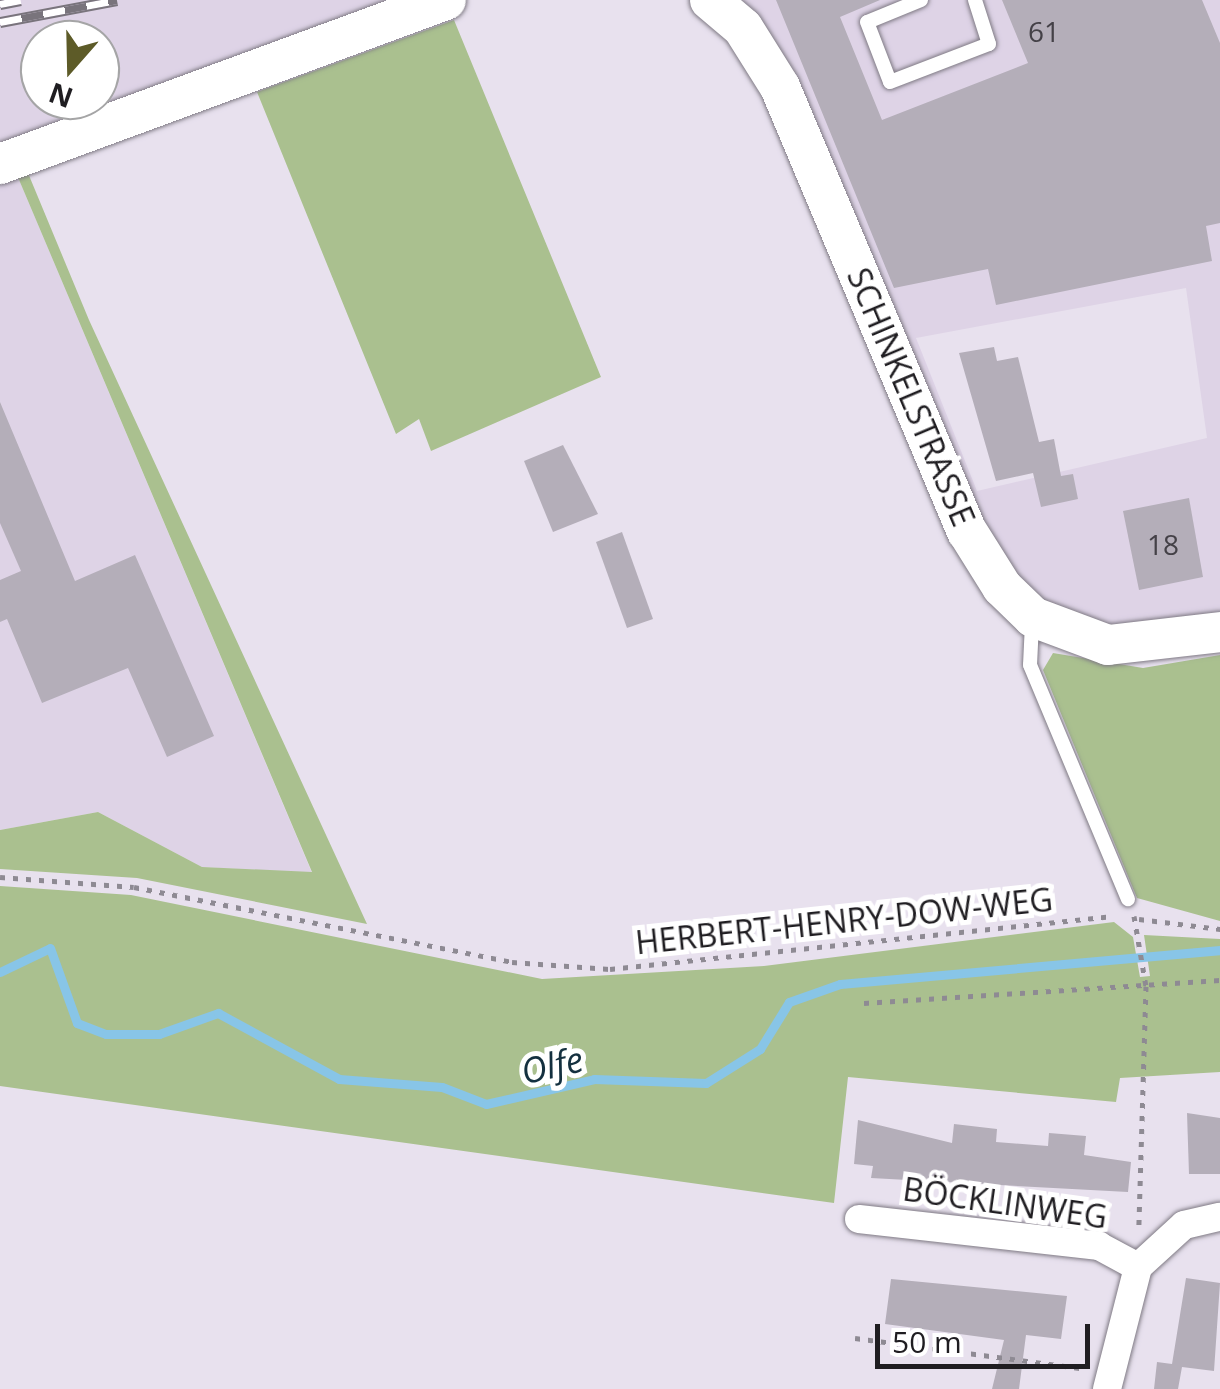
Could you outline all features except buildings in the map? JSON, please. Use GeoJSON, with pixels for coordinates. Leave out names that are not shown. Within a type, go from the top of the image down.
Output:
{"type":"FeatureCollection","features":[{"type":"Feature","properties":{"kind":"street"},"geometry":{"type":"LineString","coordinates":[[0,164],[446,0]]}},
{"type":"Feature","properties":{"kind":"street","name":"SCHINKELSTRASSE"},"geometry":{"type":"LineString","coordinates":[[710,0],[743,28],[780,87],[967,531],[1033,617]]}},
{"type":"Feature","properties":{"kind":"street"},"geometry":{"type":"LineString","coordinates":[[1033,617],[1108,645],[1220,632]]}},
{"type":"Feature","properties":{"kind":"street","name":"BÖCKLINWEG"},"geometry":{"type":"LineString","coordinates":[[1109,1380],[1141,1262],[1184,1225],[1220,1217]]}},
{"type":"Feature","properties":{"kind":"street","name":"BÖCKLINWEG"},"geometry":{"type":"LineString","coordinates":[[859,1219],[1098,1246],[1141,1262]]}},
{"type":"Feature","properties":{"kind":"lane"},"geometry":{"type":"LineString","coordinates":[[921,0],[868,22],[890,82],[988,44],[975,0]]}},
{"type":"Feature","properties":{"kind":"lane"},"geometry":{"type":"LineString","coordinates":[[1033,617],[1030,665],[1128,899]]}},
{"type":"Feature","properties":{"kind":"path","name":"HERBERT-HENRY-DOW-WEG"},"geometry":{"type":"LineString","coordinates":[[0,877],[134,887],[543,966],[766,958],[1104,915],[1220,929]]}},
{"type":"Feature","properties":{"kind":"path"},"geometry":{"type":"LineString","coordinates":[[1139,937],[1146,986],[1141,1262]]}},
{"type":"Feature","properties":{"kind":"path"},"geometry":{"type":"LineString","coordinates":[[864,1003],[1220,980]]}},
{"type":"Feature","properties":{"kind":"path"},"geometry":{"type":"LineString","coordinates":[[855,1338],[1109,1380]]}},
{"type":"Feature","properties":{"kind":"shaded area"},"geometry":{"type":"Polygon","coordinates":[[[0,0],[395,0],[17,175],[312,873],[202,867],[98,812],[0,830],[0,0]]]}},
{"type":"Feature","properties":{"kind":"shaded area"},"geometry":{"type":"Polygon","coordinates":[[[743,0],[1220,0],[1220,614],[1114,627],[1048,608],[1014,576],[980,519],[795,82],[743,0]],[[1186,288],[916,338],[977,491],[1207,438],[1186,288]]]}},
{"type":"Feature","properties":{"kind":"green space"},"geometry":{"type":"Polygon","coordinates":[[[454,20],[601,377],[431,451],[419,419],[396,434],[257,92],[454,20]]]}},
{"type":"Feature","properties":{"kind":"green space"},"geometry":{"type":"Polygon","coordinates":[[[28,173],[89,320],[367,924],[137,878],[0,869],[0,830],[98,812],[202,867],[312,872],[17,175],[28,173]]]}},
{"type":"Feature","properties":{"kind":"green space"},"geometry":{"type":"Polygon","coordinates":[[[1053,653],[1143,668],[1220,655],[1220,921],[1137,898],[1043,670],[1053,653]]]}},
{"type":"Feature","properties":{"kind":"green space"},"geometry":{"type":"Polygon","coordinates":[[[0,886],[131,895],[542,979],[764,966],[1114,922],[1133,937],[1140,977],[1150,976],[1144,935],[1220,939],[1220,1072],[1120,1078],[1116,1102],[848,1077],[834,1203],[0,1086],[0,886]]]}},
{"type":"Feature","properties":{"kind":"waterway","name":"Olfe"},"geometry":{"type":"LineString","coordinates":[[0,972],[50,948],[77,1023],[106,1034],[159,1034],[218,1013],[339,1079],[442,1087],[486,1104],[594,1079],[706,1083],[760,1049],[789,1002],[840,984],[1220,950]]}},
{"type":"Feature","properties":{"kind":"railway"},"geometry":{"type":"LineString","coordinates":[[0,4],[21,0]]}},
{"type":"Feature","properties":{"kind":"railway"},"geometry":{"type":"LineString","coordinates":[[0,22],[117,0]]}}]}
